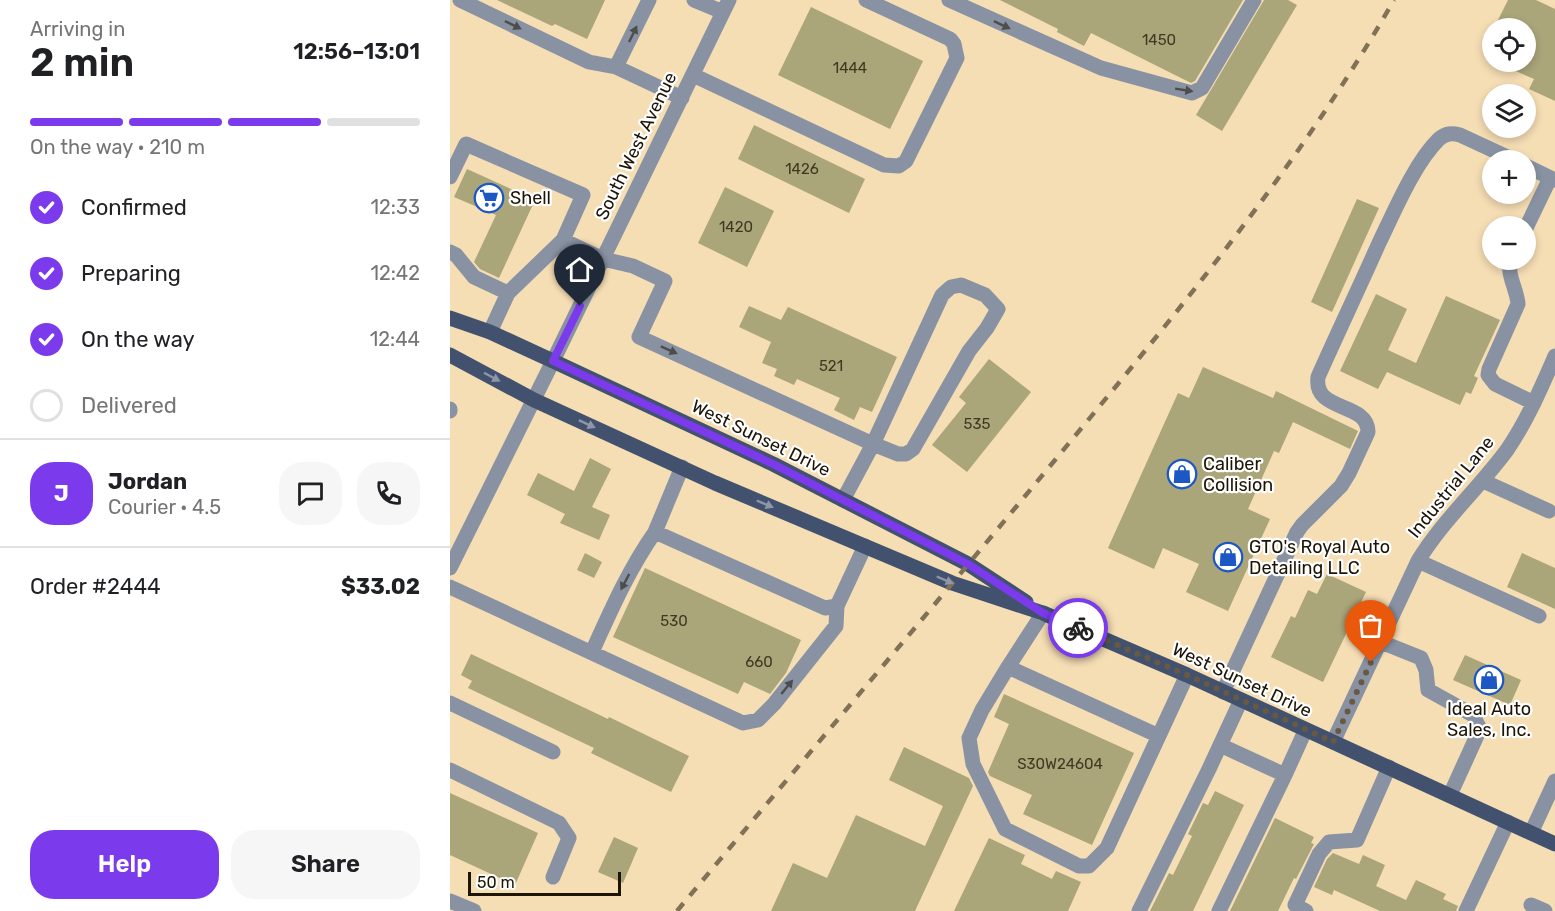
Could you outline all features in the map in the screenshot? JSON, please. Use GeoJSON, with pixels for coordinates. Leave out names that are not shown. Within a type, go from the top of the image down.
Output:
{"type":"FeatureCollection","features":[{"type":"Feature","properties":{"kind":"main road","name":"West Sunset Drive"},"geometry":{"type":"LineString","coordinates":[[450,318],[490,332],[773,464],[968,564],[1043,613]]}},
{"type":"Feature","properties":{"kind":"main road","name":"West Sunset Drive"},"geometry":{"type":"LineString","coordinates":[[450,355],[534,400],[682,468],[952,583],[1043,613],[1187,675],[1555,844]]}},
{"type":"Feature","properties":{"kind":"street"},"geometry":{"type":"LineString","coordinates":[[460,0],[589,62],[616,67],[682,98]]}},
{"type":"Feature","properties":{"kind":"street"},"geometry":{"type":"LineString","coordinates":[[616,67],[649,0]]}},
{"type":"Feature","properties":{"kind":"street"},"geometry":{"type":"LineString","coordinates":[[694,0],[726,6]]}},
{"type":"Feature","properties":{"kind":"street"},"geometry":{"type":"LineString","coordinates":[[693,75],[884,165],[899,166],[906,161],[957,58],[954,44],[950,39],[866,0]]}},
{"type":"Feature","properties":{"kind":"street"},"geometry":{"type":"LineString","coordinates":[[949,0],[1101,68],[1192,93],[1202,88],[1254,0]]}},
{"type":"Feature","properties":{"kind":"street","name":"South West Avenue"},"geometry":{"type":"LineString","coordinates":[[450,568],[726,6]]}},
{"type":"Feature","properties":{"kind":"street"},"geometry":{"type":"LineString","coordinates":[[1223,692],[1297,532],[1341,486],[1368,432],[1368,425],[1362,417],[1320,394],[1316,386],[1318,377],[1397,205],[1413,175],[1438,140],[1445,135],[1452,133],[1460,135],[1492,150]]}},
{"type":"Feature","properties":{"kind":"street"},"geometry":{"type":"LineString","coordinates":[[450,177],[466,144],[583,195],[563,240],[508,293],[490,332]]}},
{"type":"Feature","properties":{"kind":"street"},"geometry":{"type":"LineString","coordinates":[[1533,216],[1553,179],[1536,171]]}},
{"type":"Feature","properties":{"kind":"street"},"geometry":{"type":"LineString","coordinates":[[563,240],[603,259],[633,266],[665,281],[639,337],[873,444],[898,454],[906,454],[913,449],[969,351],[998,309],[985,295],[960,285],[951,287],[942,295],[873,444],[843,500]]}},
{"type":"Feature","properties":{"kind":"street"},"geometry":{"type":"LineString","coordinates":[[450,252],[456,255],[474,277],[508,293]]}},
{"type":"Feature","properties":{"kind":"street"},"geometry":{"type":"LineString","coordinates":[[1509,270],[1518,304],[1488,375],[1495,384],[1534,403]]}},
{"type":"Feature","properties":{"kind":"street","name":"Industrial Lane"},"geometry":{"type":"LineString","coordinates":[[1333,742],[1418,561],[1432,537],[1483,481],[1508,449],[1534,403],[1555,356]]}},
{"type":"Feature","properties":{"kind":"street"},"geometry":{"type":"LineString","coordinates":[[592,652],[615,600],[655,532],[682,468]]}},
{"type":"Feature","properties":{"kind":"street"},"geometry":{"type":"LineString","coordinates":[[1483,481],[1549,511]]}},
{"type":"Feature","properties":{"kind":"street"},"geometry":{"type":"LineString","coordinates":[[655,532],[825,608],[837,606]]}},
{"type":"Feature","properties":{"kind":"street"},"geometry":{"type":"LineString","coordinates":[[450,587],[743,723],[758,720],[774,704],[832,632],[836,626],[837,606],[865,546]]}},
{"type":"Feature","properties":{"kind":"street"},"geometry":{"type":"LineString","coordinates":[[1418,561],[1539,616]]}},
{"type":"Feature","properties":{"kind":"street"},"geometry":{"type":"LineString","coordinates":[[1043,613],[982,710],[969,738],[973,764],[1005,829],[1079,866],[1089,866],[1107,848],[1187,675]]}},
{"type":"Feature","properties":{"kind":"street"},"geometry":{"type":"LineString","coordinates":[[1381,642],[1421,658],[1426,670],[1428,690],[1473,716],[1480,729],[1450,795]]}},
{"type":"Feature","properties":{"kind":"street"},"geometry":{"type":"LineString","coordinates":[[1008,667],[1159,736]]}},
{"type":"Feature","properties":{"kind":"street"},"geometry":{"type":"LineString","coordinates":[[1139,911],[1241,700]]}},
{"type":"Feature","properties":{"kind":"street"},"geometry":{"type":"LineString","coordinates":[[450,703],[553,752]]}},
{"type":"Feature","properties":{"kind":"street"},"geometry":{"type":"LineString","coordinates":[[1219,911],[1305,731]]}},
{"type":"Feature","properties":{"kind":"street"},"geometry":{"type":"LineString","coordinates":[[1220,745],[1285,775]]}},
{"type":"Feature","properties":{"kind":"street"},"geometry":{"type":"LineString","coordinates":[[1306,911],[1295,905],[1319,854],[1329,842],[1357,840],[1389,768]]}},
{"type":"Feature","properties":{"kind":"street"},"geometry":{"type":"LineString","coordinates":[[450,770],[559,823],[569,838],[553,877]]}},
{"type":"Feature","properties":{"kind":"street"},"geometry":{"type":"LineString","coordinates":[[1531,833],[1555,781]]}},
{"type":"Feature","properties":{"kind":"street"},"geometry":{"type":"LineString","coordinates":[[1466,911],[1508,822]]}},
{"type":"Feature","properties":{"kind":"street"},"geometry":{"type":"LineString","coordinates":[[450,901],[474,911]]}},
{"type":"Feature","properties":{"kind":"building"},"geometry":{"type":"Polygon","coordinates":[[[497,0],[605,0],[587,39],[555,24],[552,26],[497,0]]]}},
{"type":"Feature","properties":{"kind":"building"},"geometry":{"type":"Polygon","coordinates":[[[1000,0],[1243,0],[1195,81],[1191,83],[1091,33],[1084,46],[1057,32],[1058,29],[1000,0]]]}},
{"type":"Feature","properties":{"kind":"building"},"geometry":{"type":"Polygon","coordinates":[[[1264,0],[1288,0],[1297,5],[1222,131],[1196,115],[1264,0]]]}},
{"type":"Feature","properties":{"kind":"building"},"geometry":{"type":"Polygon","coordinates":[[[1508,0],[1536,0],[1555,9],[1555,101],[1536,92],[1536,84],[1532,84],[1534,79],[1518,72],[1536,72],[1536,18],[1499,18],[1508,0]]]}},
{"type":"Feature","properties":{"kind":"building"},"geometry":{"type":"Polygon","coordinates":[[[811,7],[923,61],[890,129],[778,75],[811,7]]]}},
{"type":"Feature","properties":{"kind":"building"},"geometry":{"type":"Polygon","coordinates":[[[754,125],[865,179],[849,213],[738,159],[754,125]]]}},
{"type":"Feature","properties":{"kind":"building"},"geometry":{"type":"Polygon","coordinates":[[[467,169],[535,200],[499,278],[480,269],[474,262],[496,215],[454,197],[467,169]]]}},
{"type":"Feature","properties":{"kind":"building"},"geometry":{"type":"Polygon","coordinates":[[[725,187],[774,211],[747,267],[698,243],[725,187]]]}},
{"type":"Feature","properties":{"kind":"building"},"geometry":{"type":"Polygon","coordinates":[[[1357,199],[1379,208],[1332,312],[1311,302],[1357,199]]]}},
{"type":"Feature","properties":{"kind":"building"},"geometry":{"type":"Polygon","coordinates":[[[1376,294],[1407,309],[1388,350],[1416,363],[1446,296],[1500,320],[1474,376],[1478,378],[1471,394],[1466,392],[1460,405],[1387,372],[1378,389],[1340,371],[1376,294]]]}},
{"type":"Feature","properties":{"kind":"building"},"geometry":{"type":"Polygon","coordinates":[[[749,306],[781,320],[788,307],[897,357],[872,412],[860,407],[854,420],[834,410],[840,398],[797,379],[794,385],[774,376],[777,369],[762,363],[771,342],[739,327],[749,306]]]}},
{"type":"Feature","properties":{"kind":"building"},"geometry":{"type":"Polygon","coordinates":[[[989,359],[1031,392],[967,472],[932,445],[966,403],[959,397],[989,359]]]}},
{"type":"Feature","properties":{"kind":"building"},"geometry":{"type":"Polygon","coordinates":[[[1203,367],[1273,398],[1276,391],[1358,431],[1350,449],[1293,422],[1279,453],[1274,451],[1248,509],[1270,519],[1228,611],[1186,592],[1199,564],[1163,548],[1154,569],[1108,548],[1178,393],[1189,398],[1203,367]]]}},
{"type":"Feature","properties":{"kind":"building"},"geometry":{"type":"Polygon","coordinates":[[[590,458],[611,469],[592,507],[610,515],[599,540],[560,523],[565,514],[527,495],[538,473],[574,491],[590,458]]]}},
{"type":"Feature","properties":{"kind":"building"},"geometry":{"type":"Polygon","coordinates":[[[585,553],[602,562],[594,578],[577,570],[585,553]]]}},
{"type":"Feature","properties":{"kind":"building"},"geometry":{"type":"Polygon","coordinates":[[[1522,553],[1555,568],[1555,609],[1507,587],[1522,553]]]}},
{"type":"Feature","properties":{"kind":"building"},"geometry":{"type":"Polygon","coordinates":[[[645,568],[801,640],[786,673],[770,694],[744,682],[738,694],[613,637],[645,568]]]}},
{"type":"Feature","properties":{"kind":"building"},"geometry":{"type":"Polygon","coordinates":[[[1327,574],[1366,592],[1323,682],[1271,657],[1291,616],[1295,618],[1308,590],[1317,594],[1327,574]]]}},
{"type":"Feature","properties":{"kind":"building"},"geometry":{"type":"Polygon","coordinates":[[[471,654],[689,756],[671,792],[591,753],[594,748],[468,688],[472,681],[461,675],[471,654]]]}},
{"type":"Feature","properties":{"kind":"building"},"geometry":{"type":"Polygon","coordinates":[[[1465,655],[1521,680],[1510,705],[1453,680],[1465,655]]]}},
{"type":"Feature","properties":{"kind":"building"},"geometry":{"type":"Polygon","coordinates":[[[1004,694],[1134,753],[1092,845],[1023,814],[1032,795],[990,776],[988,772],[1009,724],[994,717],[1004,694]]]}},
{"type":"Feature","properties":{"kind":"building"},"geometry":{"type":"Polygon","coordinates":[[[904,747],[969,778],[973,786],[915,911],[771,911],[793,863],[827,878],[856,815],[925,846],[943,806],[889,780],[904,747]]]}},
{"type":"Feature","properties":{"kind":"building"},"geometry":{"type":"Polygon","coordinates":[[[1215,791],[1244,805],[1193,911],[1150,911],[1169,873],[1173,875],[1192,836],[1188,834],[1203,803],[1208,805],[1215,791]]]}},
{"type":"Feature","properties":{"kind":"building"},"geometry":{"type":"Polygon","coordinates":[[[450,793],[538,833],[515,885],[450,855],[450,793]]]}},
{"type":"Feature","properties":{"kind":"building"},"geometry":{"type":"Polygon","coordinates":[[[1275,818],[1314,837],[1311,843],[1314,844],[1278,911],[1230,911],[1275,818]]]}},
{"type":"Feature","properties":{"kind":"building"},"geometry":{"type":"Polygon","coordinates":[[[614,837],[638,848],[623,883],[598,872],[614,837]]]}},
{"type":"Feature","properties":{"kind":"building"},"geometry":{"type":"Polygon","coordinates":[[[989,838],[1025,855],[1021,864],[1052,879],[1056,871],[1081,882],[1068,911],[954,911],[989,838]]]}},
{"type":"Feature","properties":{"kind":"building"},"geometry":{"type":"Polygon","coordinates":[[[1333,853],[1359,864],[1363,855],[1385,865],[1376,886],[1406,900],[1416,880],[1446,894],[1443,899],[1458,906],[1456,911],[1380,911],[1334,890],[1332,895],[1314,887],[1327,859],[1333,853]]]}},
{"type":"Feature","properties":{"kind":"railway"},"geometry":{"type":"LineString","coordinates":[[677,911],[1008,517],[1191,294],[1277,180],[1318,121],[1394,0]]}},
{"type":"Feature","properties":{"kind":"way so far"},"geometry":{"type":"LineString","coordinates":[[1078,628],[1333,742],[1371,662]]}},
{"type":"Feature","properties":{"kind":"place","name":"Shell"},"geometry":{"type":"Point","coordinates":[489,198]}},
{"type":"Feature","properties":{"kind":"place","name":"Caliber Collision"},"geometry":{"type":"Point","coordinates":[1182,474]}},
{"type":"Feature","properties":{"kind":"place","name":"GTO's Royal Auto Detailing LLC"},"geometry":{"type":"Point","coordinates":[1228,557]}},
{"type":"Feature","properties":{"kind":"place","name":"Ideal Auto Sales, Inc."},"geometry":{"type":"Point","coordinates":[1489,680]}},
{"type":"Feature","properties":{"kind":"route"},"geometry":{"type":"LineString","coordinates":[[580,306],[553,361],[773,464],[968,564],[1043,613],[1078,628]]}}]}
